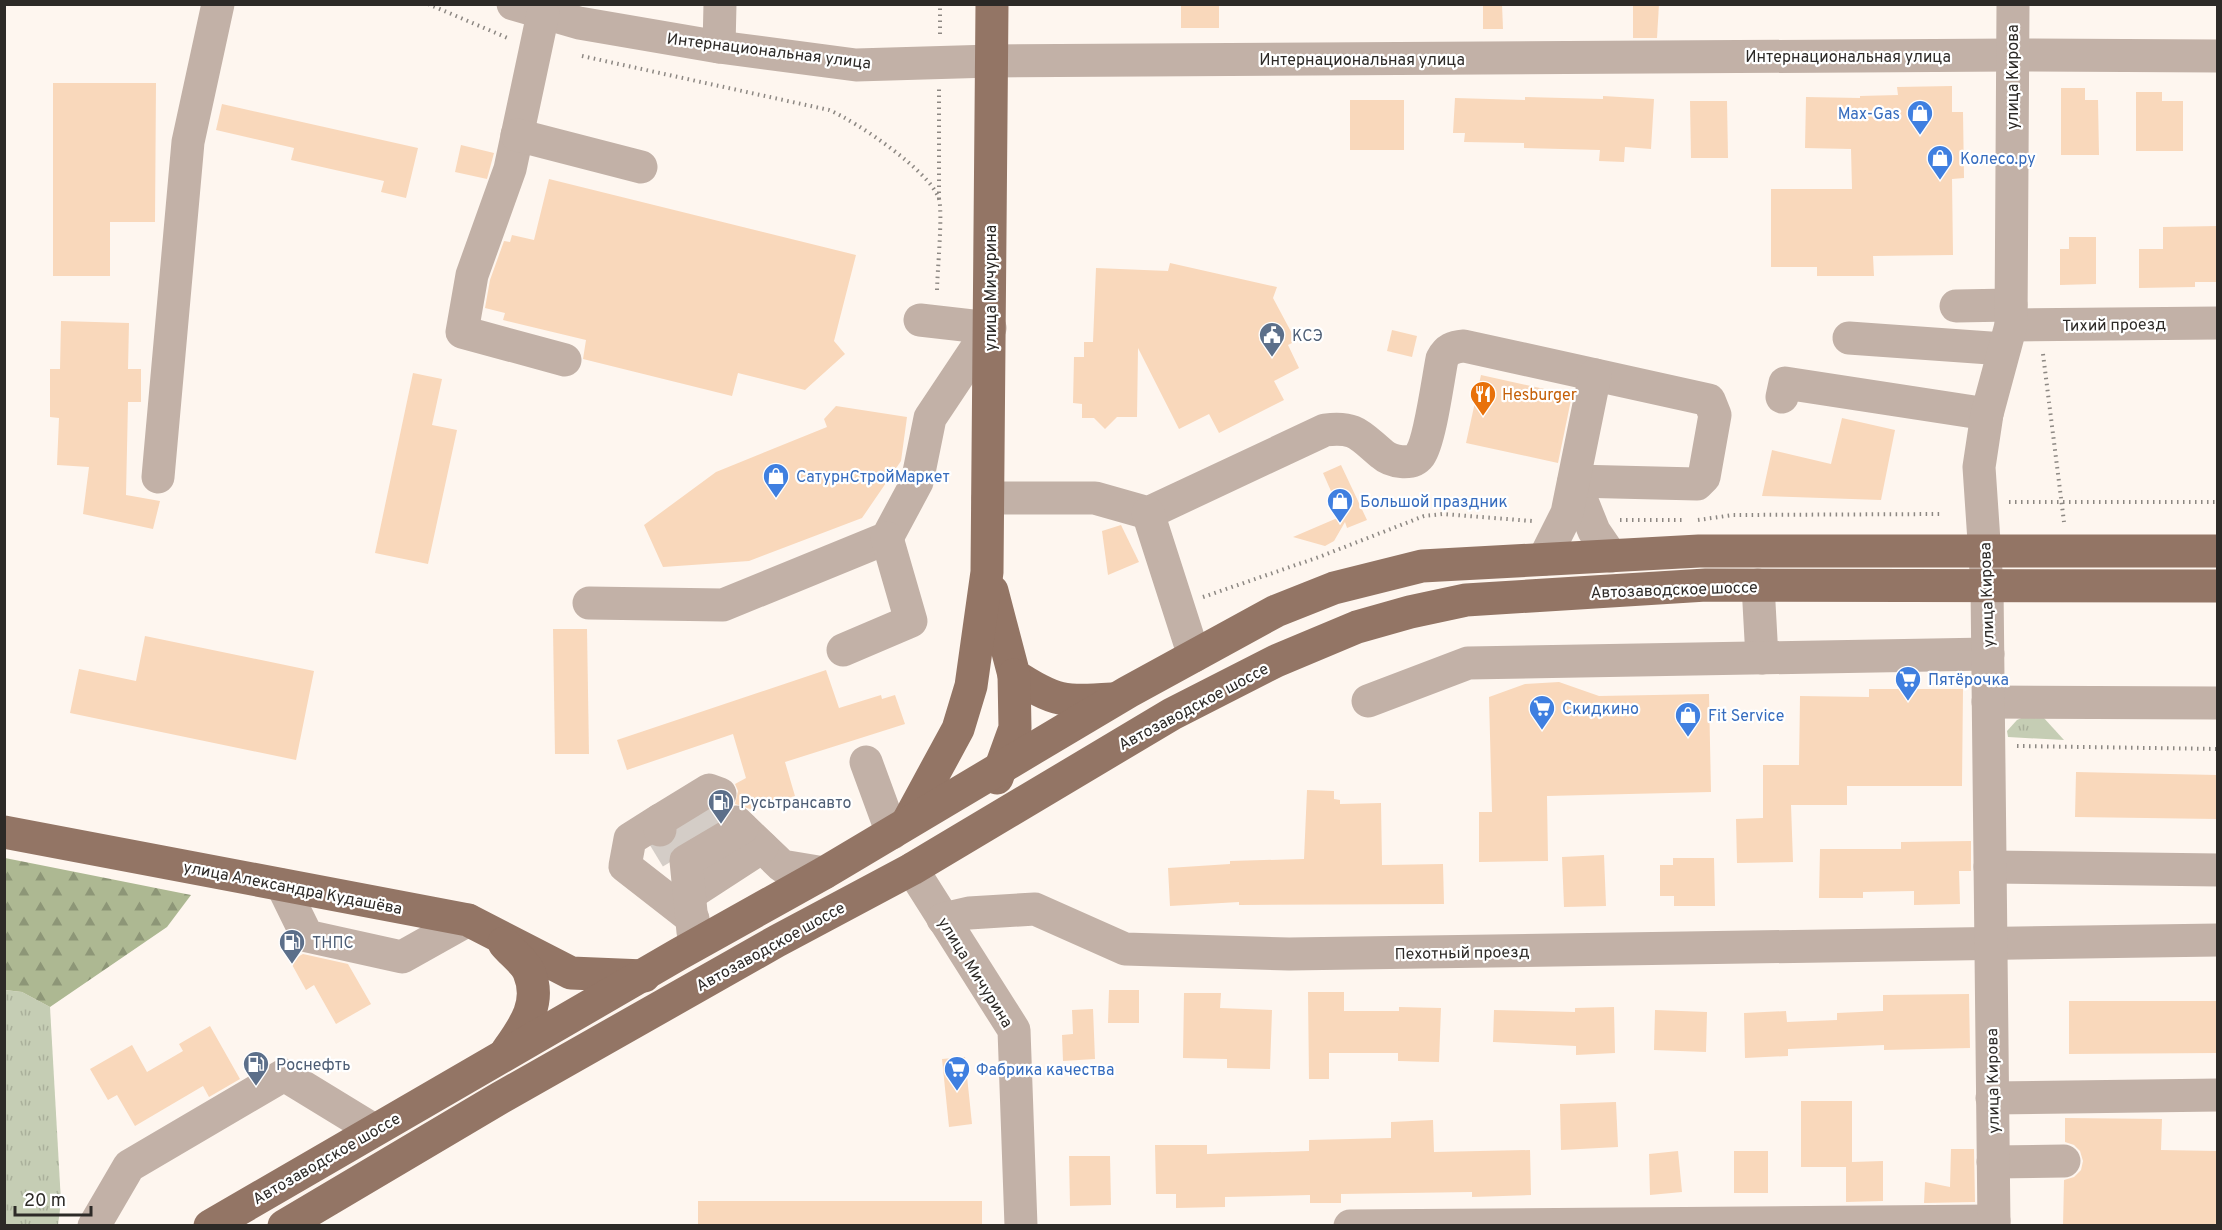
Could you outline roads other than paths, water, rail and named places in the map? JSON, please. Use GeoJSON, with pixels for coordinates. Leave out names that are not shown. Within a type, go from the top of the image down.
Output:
{"type":"FeatureCollection","features":[{"type":"Feature","properties":{"kind":"main road","name":"улица Мичурина"},"geometry":{"type":"LineString","coordinates":[[899,829],[935,775],[958,729],[971,686],[987,572],[992,4]]}},
{"type":"Feature","properties":{"kind":"main road","name":"Автозаводское шоссе"},"geometry":{"type":"LineString","coordinates":[[210,1226],[644,976],[692,920],[824,873],[1117,699],[1276,611],[1334,588],[1422,566],[1699,551],[2217,551]]}},
{"type":"Feature","properties":{"kind":"main road","name":"улица Мичурина"},"geometry":{"type":"LineString","coordinates":[[956,843],[1002,769],[1014,728],[1014,675],[987,572]]}},
{"type":"Feature","properties":{"kind":"main road","name":"Автозаводское шоссе"},"geometry":{"type":"LineString","coordinates":[[284,1226],[500,1098],[777,941],[912,869],[1190,704],[1285,657],[1357,627],[1466,600],[1706,585],[2217,586]]}},
{"type":"Feature","properties":{"kind":"main road"},"geometry":{"type":"LineString","coordinates":[[1014,675],[1053,698],[1068,702],[1117,699]]}},
{"type":"Feature","properties":{"kind":"main road","name":"улица Александра Кудашёва"},"geometry":{"type":"LineString","coordinates":[[4,832],[480,925],[571,973],[644,976]]}},
{"type":"Feature","properties":{"kind":"main road","name":"Автозаводское шоссе"},"geometry":{"type":"LineString","coordinates":[[480,925],[529,971],[534,996],[530,1018],[504,1055]]}},
{"type":"Feature","properties":{"kind":"main road"},"geometry":{"type":"LineString","coordinates":[[500,1098],[553,1056],[569,1039],[577,1015],[571,973]]}},
{"type":"Feature","properties":{"kind":"street"},"geometry":{"type":"LineString","coordinates":[[158,477],[188,142],[218,4]]}},
{"type":"Feature","properties":{"kind":"street"},"geometry":{"type":"LineString","coordinates":[[719,47],[720,4]]}},
{"type":"Feature","properties":{"kind":"street","name":"улица Кирова"},"geometry":{"type":"LineString","coordinates":[[1994,1223],[1987,586],[1979,467],[1987,414],[2016,326],[2013,4]]}},
{"type":"Feature","properties":{"kind":"street"},"geometry":{"type":"LineString","coordinates":[[528,9],[535,45],[517,135],[510,169],[472,275],[462,332],[565,360]]}},
{"type":"Feature","properties":{"kind":"street","name":"Интернациональная улица"},"geometry":{"type":"LineString","coordinates":[[528,9],[579,23],[719,47],[856,65],[992,61],[2012,54],[2217,56]]}},
{"type":"Feature","properties":{"kind":"street"},"geometry":{"type":"LineString","coordinates":[[517,135],[641,167]]}},
{"type":"Feature","properties":{"kind":"street"},"geometry":{"type":"LineString","coordinates":[[1956,306],[2016,326]]}},
{"type":"Feature","properties":{"kind":"street"},"geometry":{"type":"LineString","coordinates":[[590,603],[723,605],[887,538],[917,483],[930,418],[990,328],[928,321]]}},
{"type":"Feature","properties":{"kind":"street","name":"Тихий проезд"},"geometry":{"type":"LineString","coordinates":[[2016,326],[2217,323]]}},
{"type":"Feature","properties":{"kind":"street"},"geometry":{"type":"LineString","coordinates":[[1849,338],[2016,326]]}},
{"type":"Feature","properties":{"kind":"street"},"geometry":{"type":"LineString","coordinates":[[988,498],[1095,498],[1148,513],[1325,430],[1342,428],[1356,432],[1384,456],[1406,462],[1414,460],[1424,448],[1442,359],[1446,351],[1454,347],[1464,346],[1708,400],[1715,415],[1704,477],[1697,484],[1690,486],[1574,481]]}},
{"type":"Feature","properties":{"kind":"street"},"geometry":{"type":"LineString","coordinates":[[1544,560],[1567,513],[1595,375]]}},
{"type":"Feature","properties":{"kind":"street"},"geometry":{"type":"LineString","coordinates":[[1782,397],[1785,383],[1987,414]]}},
{"type":"Feature","properties":{"kind":"street"},"geometry":{"type":"LineString","coordinates":[[1574,481],[1589,520],[1611,556]]}},
{"type":"Feature","properties":{"kind":"street"},"geometry":{"type":"LineString","coordinates":[[1148,513],[1194,656]]}},
{"type":"Feature","properties":{"kind":"street"},"geometry":{"type":"LineString","coordinates":[[843,650],[911,621],[887,538]]}},
{"type":"Feature","properties":{"kind":"street"},"geometry":{"type":"LineString","coordinates":[[1758,585],[1762,658]]}},
{"type":"Feature","properties":{"kind":"street"},"geometry":{"type":"LineString","coordinates":[[1368,701],[1468,663],[1988,654]]}},
{"type":"Feature","properties":{"kind":"street"},"geometry":{"type":"LineString","coordinates":[[1988,702],[2217,703]]}},
{"type":"Feature","properties":{"kind":"street"},"geometry":{"type":"LineString","coordinates":[[866,762],[899,829]]}},
{"type":"Feature","properties":{"kind":"street"},"geometry":{"type":"LineString","coordinates":[[686,810],[630,839],[625,866],[692,920]]}},
{"type":"Feature","properties":{"kind":"street"},"geometry":{"type":"LineString","coordinates":[[692,920],[714,843]]}},
{"type":"Feature","properties":{"kind":"street"},"geometry":{"type":"LineString","coordinates":[[692,920],[714,843]]}},
{"type":"Feature","properties":{"kind":"street"},"geometry":{"type":"LineString","coordinates":[[714,843],[782,866],[824,873]]}},
{"type":"Feature","properties":{"kind":"street"},"geometry":{"type":"LineString","coordinates":[[1990,867],[2217,870]]}},
{"type":"Feature","properties":{"kind":"street","name":"улица Мичурина"},"geometry":{"type":"LineString","coordinates":[[912,869],[1014,1030],[1021,1226]]}},
{"type":"Feature","properties":{"kind":"street"},"geometry":{"type":"LineString","coordinates":[[282,885],[307,936],[402,957],[480,925]]}},
{"type":"Feature","properties":{"kind":"street","name":"Пехотный проезд"},"geometry":{"type":"LineString","coordinates":[[943,919],[969,913],[1035,909],[1125,949],[1289,954],[2217,940]]}},
{"type":"Feature","properties":{"kind":"street"},"geometry":{"type":"LineString","coordinates":[[94,1226],[129,1166],[284,1075],[374,1130]]}},
{"type":"Feature","properties":{"kind":"street"},"geometry":{"type":"LineString","coordinates":[[1992,1098],[2217,1095]]}},
{"type":"Feature","properties":{"kind":"street"},"geometry":{"type":"LineString","coordinates":[[1993,1162],[2064,1161]]}},
{"type":"Feature","properties":{"kind":"street"},"geometry":{"type":"LineString","coordinates":[[1350,1226],[1994,1223]]}},
{"type":"Feature","properties":{"kind":"tunnel"},"geometry":{"type":"LineString","coordinates":[[705,802],[722,830]]}},
{"type":"Feature","properties":{"kind":"tunnel"},"geometry":{"type":"LineString","coordinates":[[683,816],[700,844]]}},
{"type":"Feature","properties":{"kind":"tunnel"},"geometry":{"type":"LineString","coordinates":[[660,830],[677,858]]}},
{"type":"Feature","properties":{"kind":"place","name":"Max-Gas"},"geometry":{"type":"Point","coordinates":[1920,136]}},
{"type":"Feature","properties":{"kind":"place","name":"Колесо.ру"},"geometry":{"type":"Point","coordinates":[1940,181]}},
{"type":"Feature","properties":{"kind":"place","name":"КСЭ"},"geometry":{"type":"Point","coordinates":[1272,358]}},
{"type":"Feature","properties":{"kind":"place","name":"Hesburger"},"geometry":{"type":"Point","coordinates":[1483,417]}},
{"type":"Feature","properties":{"kind":"place","name":"СатурнСтройМаркет"},"geometry":{"type":"Point","coordinates":[776,499]}},
{"type":"Feature","properties":{"kind":"place","name":"Большой праздник"},"geometry":{"type":"Point","coordinates":[1340,524]}},
{"type":"Feature","properties":{"kind":"place","name":"Пятёрочка"},"geometry":{"type":"Point","coordinates":[1908,702]}},
{"type":"Feature","properties":{"kind":"place","name":"Скидкино"},"geometry":{"type":"Point","coordinates":[1542,731]}},
{"type":"Feature","properties":{"kind":"place","name":"Fit Service"},"geometry":{"type":"Point","coordinates":[1688,738]}},
{"type":"Feature","properties":{"kind":"place","name":"Русьтрансавто"},"geometry":{"type":"Point","coordinates":[721,825]}},
{"type":"Feature","properties":{"kind":"place","name":"ТНПС"},"geometry":{"type":"Point","coordinates":[292,965]}},
{"type":"Feature","properties":{"kind":"place","name":"Роснефть"},"geometry":{"type":"Point","coordinates":[256,1087]}},
{"type":"Feature","properties":{"kind":"place","name":"Фабрика качества"},"geometry":{"type":"Point","coordinates":[957,1092]}}]}
